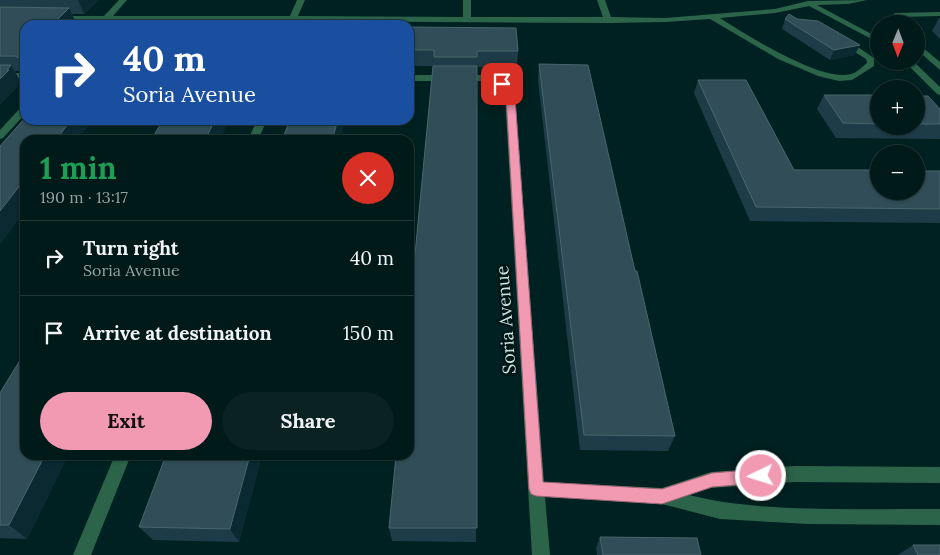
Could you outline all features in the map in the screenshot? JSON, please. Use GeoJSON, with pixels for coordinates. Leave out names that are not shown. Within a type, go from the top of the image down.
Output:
{"type":"FeatureCollection","features":[{"type":"Feature","properties":{"kind":"street"},"geometry":{"type":"LineString","coordinates":[[107,18],[124,0]]}},
{"type":"Feature","properties":{"kind":"street"},"geometry":{"type":"LineString","coordinates":[[292,19],[301,0]]}},
{"type":"Feature","properties":{"kind":"street"},"geometry":{"type":"LineString","coordinates":[[467,0],[467,20]]}},
{"type":"Feature","properties":{"kind":"street"},"geometry":{"type":"LineString","coordinates":[[601,0],[608,21]]}},
{"type":"Feature","properties":{"kind":"street"},"geometry":{"type":"LineString","coordinates":[[49,18],[608,21],[713,17],[775,11],[807,2],[863,0]]}},
{"type":"Feature","properties":{"kind":"street"},"geometry":{"type":"LineString","coordinates":[[807,2],[870,36]]}},
{"type":"Feature","properties":{"kind":"street"},"geometry":{"type":"LineString","coordinates":[[775,11],[790,20]]}},
{"type":"Feature","properties":{"kind":"street"},"geometry":{"type":"LineString","coordinates":[[898,15],[940,14]]}},
{"type":"Feature","properties":{"kind":"street"},"geometry":{"type":"LineString","coordinates":[[713,17],[750,40],[810,71],[831,77],[852,78],[871,64],[870,58],[834,36]]}},
{"type":"Feature","properties":{"kind":"street"},"geometry":{"type":"LineString","coordinates":[[925,53],[940,67]]}},
{"type":"Feature","properties":{"kind":"street"},"geometry":{"type":"LineString","coordinates":[[918,70],[940,92]]}},
{"type":"Feature","properties":{"kind":"street"},"geometry":{"type":"LineString","coordinates":[[0,76],[20,76]]}},
{"type":"Feature","properties":{"kind":"street","name":"Soria Avenue"},"geometry":{"type":"LineString","coordinates":[[414,78],[482,78],[502,84],[510,97],[541,555]]}},
{"type":"Feature","properties":{"kind":"street"},"geometry":{"type":"LineString","coordinates":[[929,80],[940,80]]}},
{"type":"Feature","properties":{"kind":"street"},"geometry":{"type":"LineString","coordinates":[[0,136],[20,114]]}},
{"type":"Feature","properties":{"kind":"street"},"geometry":{"type":"LineString","coordinates":[[82,555],[121,460]]}},
{"type":"Feature","properties":{"kind":"street"},"geometry":{"type":"LineString","coordinates":[[662,496],[712,480],[794,474],[940,475]]}},
{"type":"Feature","properties":{"kind":"street"},"geometry":{"type":"LineString","coordinates":[[536,489],[662,496],[720,511],[808,516],[940,517]]}},
{"type":"Feature","properties":{"kind":"building"},"geometry":{"type":"Polygon","coordinates":[[[0,7],[69,8],[57,20],[20,20],[20,56],[18,58],[16,56],[0,56],[0,7]]]}},
{"type":"Feature","properties":{"kind":"building"},"geometry":{"type":"Polygon","coordinates":[[[789,14],[797,19],[818,21],[860,45],[834,50],[785,19],[789,14]]]}},
{"type":"Feature","properties":{"kind":"building"},"geometry":{"type":"Polygon","coordinates":[[[414,27],[516,28],[518,51],[477,51],[477,57],[434,57],[434,50],[414,50],[414,27]]]}},
{"type":"Feature","properties":{"kind":"building"},"geometry":{"type":"Polygon","coordinates":[[[539,64],[588,65],[675,436],[584,435],[539,64]]]}},
{"type":"Feature","properties":{"kind":"building"},"geometry":{"type":"Polygon","coordinates":[[[0,65],[11,65],[7,70],[9,70],[0,79],[0,65]]]}},
{"type":"Feature","properties":{"kind":"building"},"geometry":{"type":"Polygon","coordinates":[[[433,66],[477,66],[477,528],[389,528],[396,460],[414,460],[414,265],[433,66]]]}},
{"type":"Feature","properties":{"kind":"building"},"geometry":{"type":"Polygon","coordinates":[[[698,80],[746,80],[794,170],[870,170],[870,200],[925,200],[925,171],[940,171],[940,209],[756,207],[698,80]]]}},
{"type":"Feature","properties":{"kind":"building"},"geometry":{"type":"Polygon","coordinates":[[[824,95],[870,95],[870,124],[843,123],[824,95]]]}},
{"type":"Feature","properties":{"kind":"building"},"geometry":{"type":"Polygon","coordinates":[[[925,96],[928,96],[940,109],[940,124],[925,124],[925,96]]]}},
{"type":"Feature","properties":{"kind":"building"},"geometry":{"type":"Polygon","coordinates":[[[20,124],[67,125],[60,135],[20,135],[20,185],[0,211],[0,146],[20,124]]]}},
{"type":"Feature","properties":{"kind":"building"},"geometry":{"type":"Polygon","coordinates":[[[160,125],[212,125],[208,135],[154,135],[160,125]]]}},
{"type":"Feature","properties":{"kind":"building"},"geometry":{"type":"Polygon","coordinates":[[[288,125],[336,125],[334,135],[284,135],[288,125]]]}},
{"type":"Feature","properties":{"kind":"building"},"geometry":{"type":"Polygon","coordinates":[[[20,360],[20,460],[42,460],[9,525],[0,525],[0,393],[20,360]]]}},
{"type":"Feature","properties":{"kind":"building"},"geometry":{"type":"Polygon","coordinates":[[[164,460],[249,460],[230,529],[139,527],[164,460]]]}},
{"type":"Feature","properties":{"kind":"building"},"geometry":{"type":"Polygon","coordinates":[[[600,537],[697,538],[701,555],[603,555],[600,537]]]}},
{"type":"Feature","properties":{"kind":"building"},"geometry":{"type":"Polygon","coordinates":[[[913,545],[940,545],[940,555],[918,555],[913,545]]]}},
{"type":"Feature","properties":{"kind":"route"},"geometry":{"type":"LineString","coordinates":[[502,84],[510,97],[536,489],[662,496],[712,480],[761,476]]}}]}
